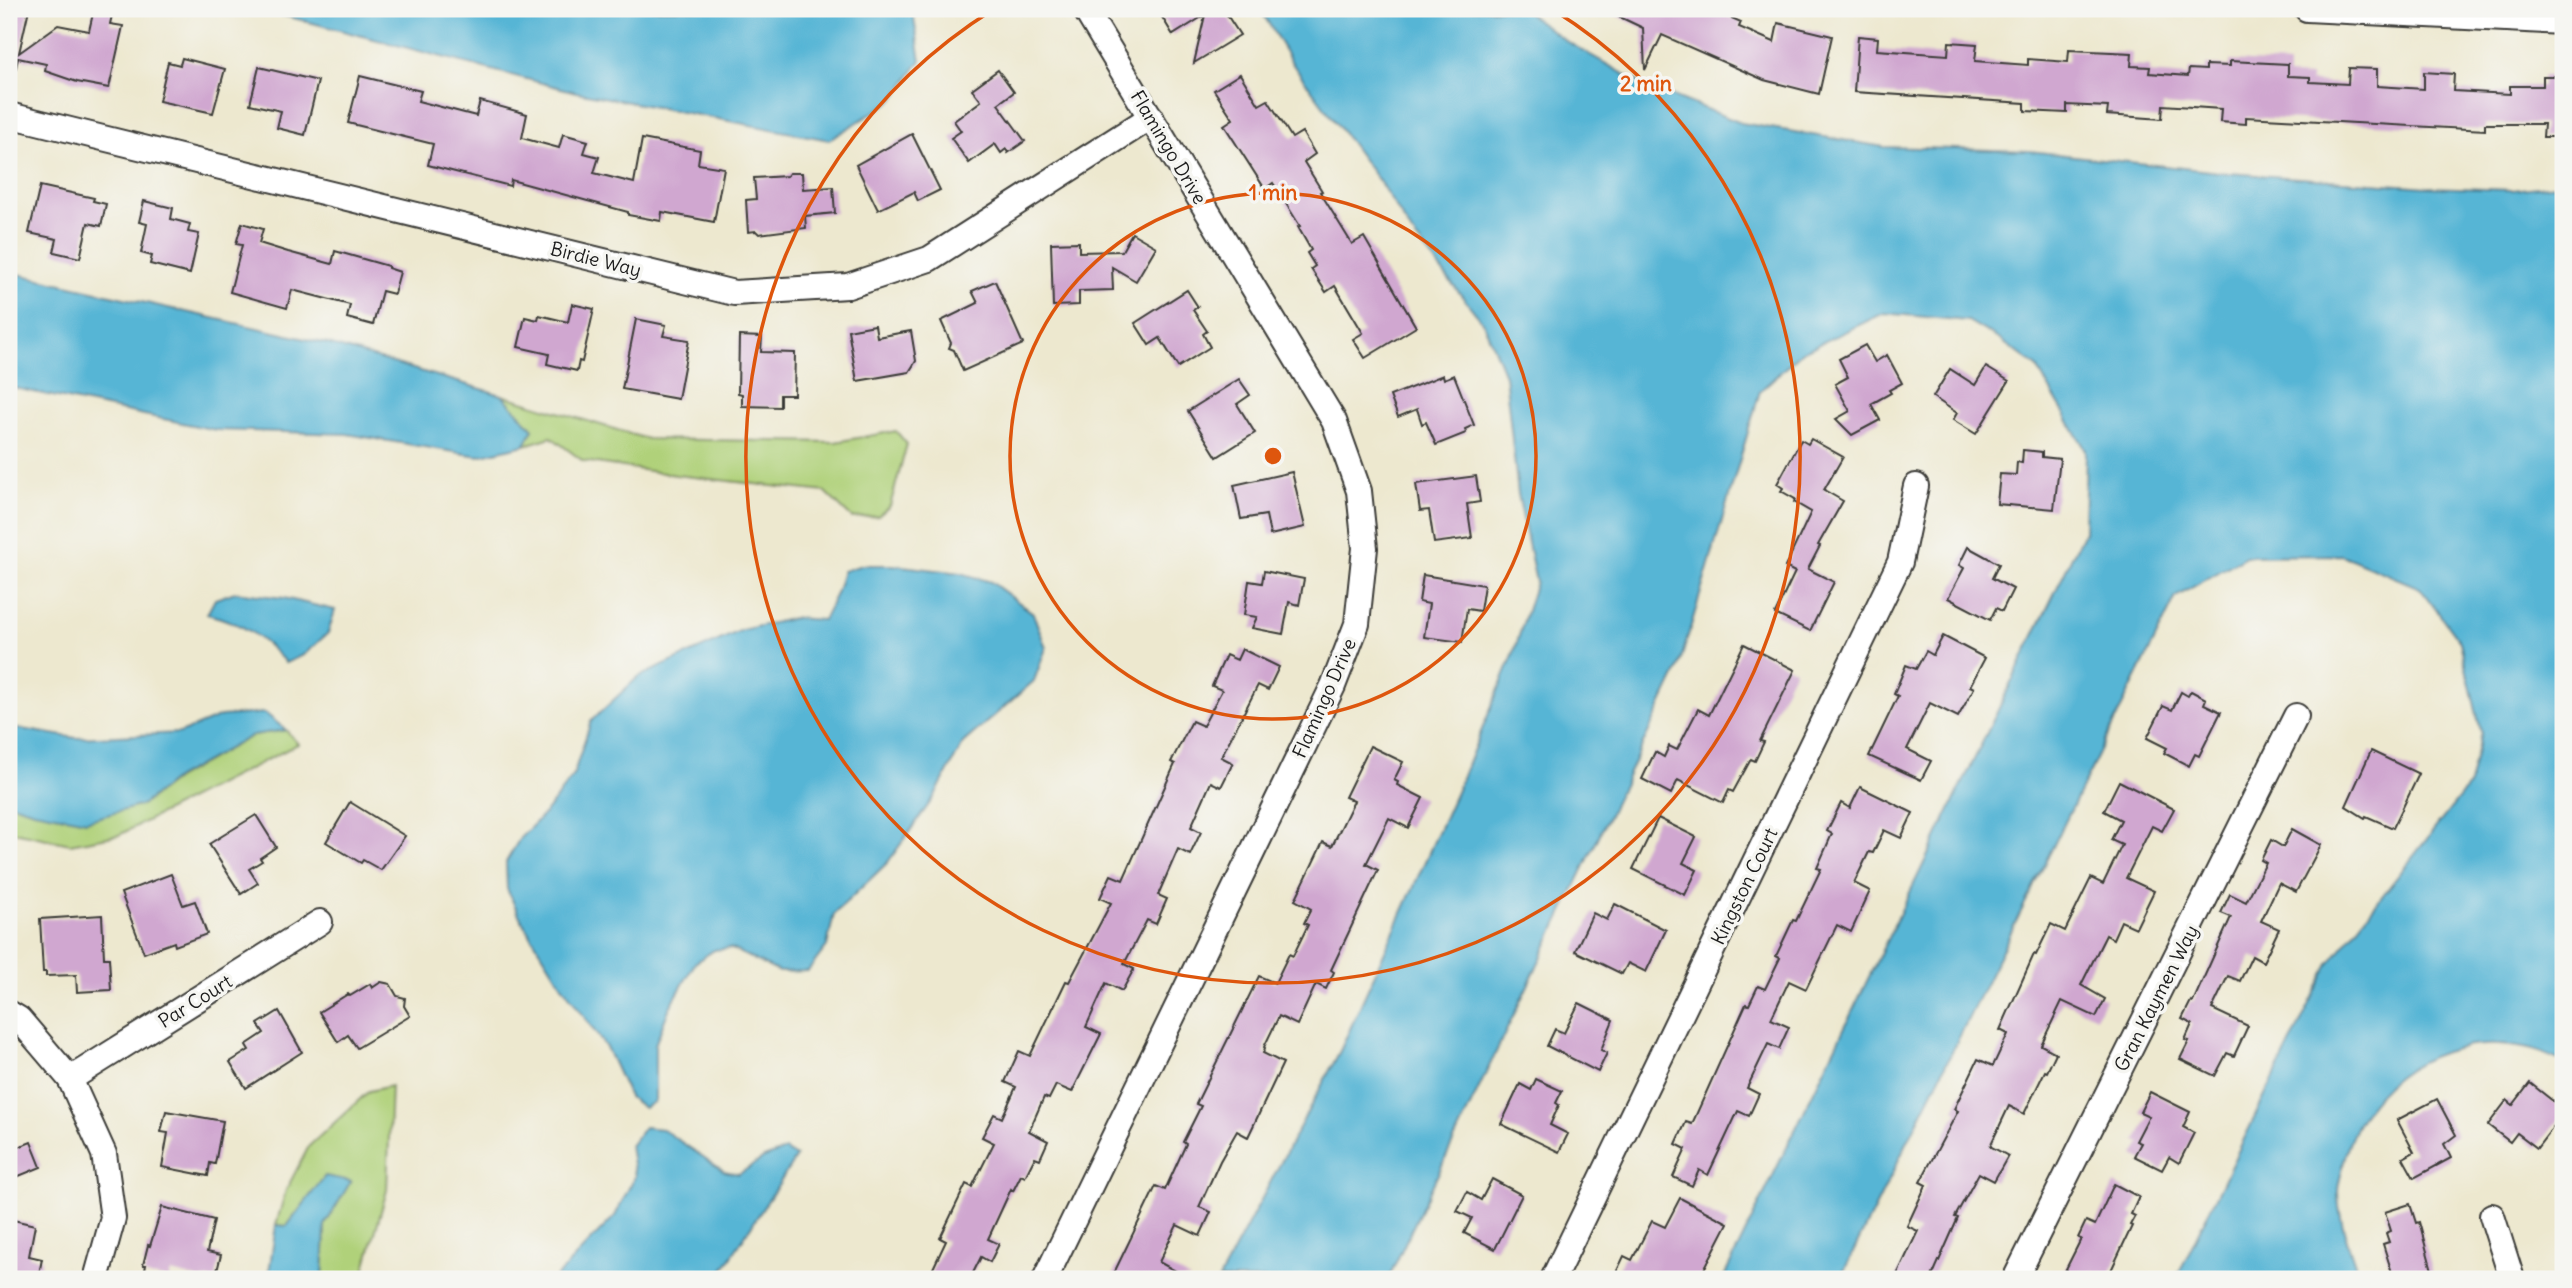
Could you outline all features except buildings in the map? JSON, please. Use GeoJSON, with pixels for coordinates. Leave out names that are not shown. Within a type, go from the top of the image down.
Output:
{"type":"FeatureCollection","features":[{"type":"Feature","properties":{"kind":"street","name":"Flamingo Drive"},"geometry":{"type":"LineString","coordinates":[[1045,1279],[1333,686],[1357,624],[1365,548],[1359,491],[1334,421],[1085,9]]}},
{"type":"Feature","properties":{"kind":"street"},"geometry":{"type":"LineString","coordinates":[[2307,9],[2563,22]]}},
{"type":"Feature","properties":{"kind":"street","name":"Birdie Way"},"geometry":{"type":"LineString","coordinates":[[9,116],[734,293],[848,286],[929,260],[1151,117]]}},
{"type":"Feature","properties":{"kind":"street","name":"Kingston Court"},"geometry":{"type":"LineString","coordinates":[[1553,1279],[1900,562],[1916,486]]}},
{"type":"Feature","properties":{"kind":"street","name":"Gran Kaymen Way"},"geometry":{"type":"LineString","coordinates":[[2015,1279],[2296,716]]}},
{"type":"Feature","properties":{"kind":"street","name":"Par Court"},"geometry":{"type":"LineString","coordinates":[[70,1079],[320,922]]}},
{"type":"Feature","properties":{"kind":"street"},"geometry":{"type":"LineString","coordinates":[[9,1013],[19,1019],[70,1079],[104,1154],[113,1218],[96,1279]]}},
{"type":"Feature","properties":{"kind":"street"},"geometry":{"type":"LineString","coordinates":[[2492,1216],[2512,1279]]}},
{"type":"Feature","properties":{"kind":"green space"},"geometry":{"type":"Polygon","coordinates":[[[502,395],[647,439],[835,442],[896,431],[907,444],[890,506],[878,516],[852,518],[825,492],[583,461],[551,437],[525,445],[533,429],[502,395]]]}},
{"type":"Feature","properties":{"kind":"green space"},"geometry":{"type":"Polygon","coordinates":[[[286,730],[298,744],[119,835],[70,844],[9,831],[9,803],[34,811],[142,805],[176,779],[253,735],[286,730]]]}},
{"type":"Feature","properties":{"kind":"green space"},"geometry":{"type":"Polygon","coordinates":[[[391,1086],[387,1190],[362,1279],[323,1279],[325,1225],[350,1182],[325,1176],[287,1226],[276,1225],[286,1190],[309,1146],[369,1091],[391,1086]]]}},
{"type":"Feature","properties":{"kind":"water"},"geometry":{"type":"Polygon","coordinates":[[[259,9],[910,9],[921,60],[893,100],[829,140],[576,92],[259,9]]]}},
{"type":"Feature","properties":{"kind":"water"},"geometry":{"type":"Polygon","coordinates":[[[1260,9],[1522,9],[1566,41],[1640,83],[1741,123],[1884,147],[2029,151],[2228,173],[2428,187],[2512,190],[2563,184],[2563,1063],[2540,1052],[2523,1048],[2470,1046],[2444,1052],[2420,1062],[2398,1076],[2379,1094],[2363,1115],[2351,1139],[2338,1188],[2343,1225],[2360,1279],[2176,1279],[2329,964],[2469,785],[2481,732],[2460,642],[2420,588],[2342,555],[2246,556],[2176,597],[1840,1279],[1723,1279],[2084,532],[2086,450],[2036,366],[1968,321],[1884,313],[1802,352],[1760,391],[1678,670],[1388,1279],[1219,1279],[1341,1049],[1456,792],[1513,655],[1536,582],[1518,494],[1505,375],[1484,324],[1412,233],[1381,184],[1294,66],[1260,9]]]}},
{"type":"Feature","properties":{"kind":"water"},"geometry":{"type":"Polygon","coordinates":[[[9,272],[328,344],[502,395],[533,429],[525,445],[478,456],[347,434],[216,430],[9,387],[9,272]]]}},
{"type":"Feature","properties":{"kind":"water"},"geometry":{"type":"Polygon","coordinates":[[[862,565],[893,565],[961,573],[991,582],[1033,613],[1046,648],[1034,681],[964,742],[934,797],[888,862],[834,914],[827,946],[808,971],[779,972],[730,948],[714,950],[695,963],[669,1009],[655,1045],[655,1101],[644,1108],[629,1097],[607,1049],[561,984],[522,921],[507,889],[506,862],[520,838],[544,814],[573,776],[591,721],[638,677],[742,630],[794,618],[823,620],[836,594],[843,571],[862,565]]]}},
{"type":"Feature","properties":{"kind":"water"},"geometry":{"type":"Polygon","coordinates":[[[235,592],[284,598],[335,610],[328,633],[305,654],[286,663],[251,632],[207,614],[215,599],[235,592]]]}},
{"type":"Feature","properties":{"kind":"water"},"geometry":{"type":"Polygon","coordinates":[[[265,713],[286,730],[253,735],[176,778],[142,805],[86,821],[9,803],[9,727],[76,738],[180,733],[221,716],[265,713]]]}},
{"type":"Feature","properties":{"kind":"water"},"geometry":{"type":"Polygon","coordinates":[[[644,1127],[662,1129],[724,1171],[739,1174],[764,1158],[785,1150],[796,1157],[717,1279],[554,1279],[615,1216],[635,1176],[630,1146],[644,1127]]]}},
{"type":"Feature","properties":{"kind":"water"},"geometry":{"type":"Polygon","coordinates":[[[325,1176],[351,1181],[325,1225],[323,1279],[268,1279],[276,1225],[287,1226],[325,1176]]]}}]}
